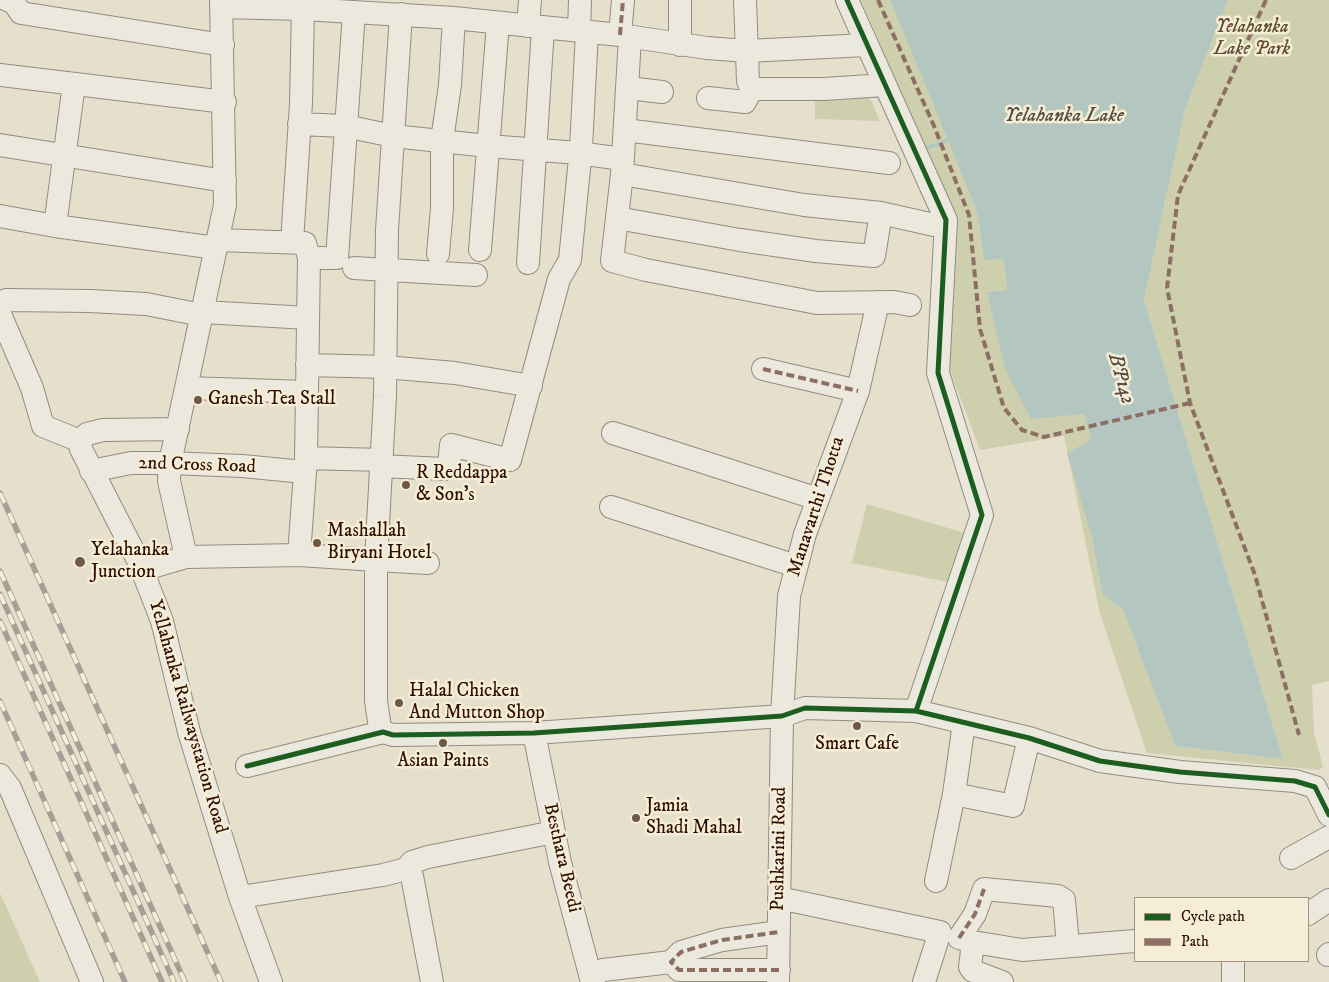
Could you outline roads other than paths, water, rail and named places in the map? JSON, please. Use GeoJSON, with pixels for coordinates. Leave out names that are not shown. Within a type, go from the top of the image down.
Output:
{"type":"FeatureCollection","features":[{"type":"Feature","properties":{"kind":"street"},"geometry":{"type":"LineString","coordinates":[[7,0],[14,3],[21,13],[223,45]]}},
{"type":"Feature","properties":{"kind":"street"},"geometry":{"type":"LineString","coordinates":[[528,263],[534,150],[536,27],[530,0]]}},
{"type":"Feature","properties":{"kind":"street"},"geometry":{"type":"LineString","coordinates":[[307,364],[385,367],[455,373],[530,386],[560,280],[570,260],[579,153],[583,32],[580,0]]}},
{"type":"Feature","properties":{"kind":"street"},"geometry":{"type":"LineString","coordinates":[[623,0],[628,88],[612,261],[646,270],[817,303],[894,302],[910,305]]}},
{"type":"Feature","properties":{"kind":"street"},"geometry":{"type":"LineString","coordinates":[[680,0],[680,45]]}},
{"type":"Feature","properties":{"kind":"street"},"geometry":{"type":"LineString","coordinates":[[745,0],[748,81],[752,89]]}},
{"type":"Feature","properties":{"kind":"street"},"geometry":{"type":"LineString","coordinates":[[847,0],[946,220],[938,373],[982,516],[916,711]]}},
{"type":"Feature","properties":{"kind":"street"},"geometry":{"type":"LineString","coordinates":[[186,557],[169,481],[170,463],[225,205],[225,102],[221,4],[354,12],[395,9],[460,13],[498,23],[625,36],[680,45],[747,51],[866,45]]}},
{"type":"Feature","properties":{"kind":"street"},"geometry":{"type":"LineString","coordinates":[[292,242],[300,124],[303,8]]}},
{"type":"Feature","properties":{"kind":"street"},"geometry":{"type":"LineString","coordinates":[[383,732],[380,728],[376,701],[376,560],[394,136],[395,9]]}},
{"type":"Feature","properties":{"kind":"street"},"geometry":{"type":"LineString","coordinates":[[309,258],[337,258],[354,12]]}},
{"type":"Feature","properties":{"kind":"street"},"geometry":{"type":"LineString","coordinates":[[438,254],[442,208],[442,140],[460,13]]}},
{"type":"Feature","properties":{"kind":"street"},"geometry":{"type":"LineString","coordinates":[[480,250],[498,23]]}},
{"type":"Feature","properties":{"kind":"street"},"geometry":{"type":"LineString","coordinates":[[0,75],[225,102]]}},
{"type":"Feature","properties":{"kind":"street"},"geometry":{"type":"LineString","coordinates":[[55,226],[74,84]]}},
{"type":"Feature","properties":{"kind":"street"},"geometry":{"type":"LineString","coordinates":[[752,89],[824,89],[885,85]]}},
{"type":"Feature","properties":{"kind":"street"},"geometry":{"type":"LineString","coordinates":[[628,88],[662,92]]}},
{"type":"Feature","properties":{"kind":"street"},"geometry":{"type":"LineString","coordinates":[[708,98],[745,102],[752,89]]}},
{"type":"Feature","properties":{"kind":"street"},"geometry":{"type":"LineString","coordinates":[[300,124],[345,126],[394,136],[579,153],[622,166],[804,205],[881,213],[934,225]]}},
{"type":"Feature","properties":{"kind":"street"},"geometry":{"type":"LineString","coordinates":[[625,130],[889,164]]}},
{"type":"Feature","properties":{"kind":"street"},"geometry":{"type":"LineString","coordinates":[[0,145],[225,181]]}},
{"type":"Feature","properties":{"kind":"street"},"geometry":{"type":"LineString","coordinates":[[617,218],[740,240],[816,251],[874,256],[881,213]]}},
{"type":"Feature","properties":{"kind":"street"},"geometry":{"type":"LineString","coordinates":[[0,216],[55,226],[217,244],[304,243],[309,258],[305,465],[299,555]]}},
{"type":"Feature","properties":{"kind":"street"},"geometry":{"type":"LineString","coordinates":[[354,268],[476,274]]}},
{"type":"Feature","properties":{"kind":"street"},"geometry":{"type":"LineString","coordinates":[[178,429],[103,430],[87,434],[80,441],[43,426],[32,388],[3,307],[90,301],[146,304],[203,314],[308,318]]}},
{"type":"Feature","properties":{"kind":"street","name":"Manavarthi Thotta"},"geometry":{"type":"LineString","coordinates":[[782,716],[789,596],[796,566],[818,499],[858,391],[878,302]]}},
{"type":"Feature","properties":{"kind":"street"},"geometry":{"type":"LineString","coordinates":[[763,369],[858,391]]}},
{"type":"Feature","properties":{"kind":"street","name":"2nd Cross Road"},"geometry":{"type":"LineString","coordinates":[[91,471],[131,463],[242,466],[381,463],[445,469],[449,465],[451,445],[510,460],[530,386]]}},
{"type":"Feature","properties":{"kind":"street"},"geometry":{"type":"LineString","coordinates":[[187,388],[306,392]]}},
{"type":"Feature","properties":{"kind":"street"},"geometry":{"type":"LineString","coordinates":[[613,433],[818,499]]}},
{"type":"Feature","properties":{"kind":"street","name":"Yellahanka Railwaystation Road"},"geometry":{"type":"LineString","coordinates":[[80,441],[81,449],[91,471],[142,570],[162,621],[189,732],[240,896],[272,982]]}},
{"type":"Feature","properties":{"kind":"street"},"geometry":{"type":"LineString","coordinates":[[611,507],[796,566]]}},
{"type":"Feature","properties":{"kind":"street"},"geometry":{"type":"LineString","coordinates":[[142,570],[186,557],[299,555],[428,563]]}},
{"type":"Feature","properties":{"kind":"street"},"geometry":{"type":"LineString","coordinates":[[248,766],[383,732],[392,735],[534,733],[782,716],[805,708],[916,711],[1029,738],[1100,761],[1180,772],[1295,781],[1315,788],[1329,815]]}},
{"type":"Feature","properties":{"kind":"street","name":"Pushkarini Road"},"geometry":{"type":"LineString","coordinates":[[779,976],[782,716]]}},
{"type":"Feature","properties":{"kind":"street"},"geometry":{"type":"LineString","coordinates":[[936,881],[954,794],[964,723]]}},
{"type":"Feature","properties":{"kind":"street","name":"Besthara Beedi"},"geometry":{"type":"LineString","coordinates":[[534,733],[554,832],[584,960],[592,979]]}},
{"type":"Feature","properties":{"kind":"street"},"geometry":{"type":"LineString","coordinates":[[954,794],[1013,806],[1029,738]]}},
{"type":"Feature","properties":{"kind":"street"},"geometry":{"type":"LineString","coordinates":[[5,782],[92,982]]}},
{"type":"Feature","properties":{"kind":"street"},"geometry":{"type":"LineString","coordinates":[[240,896],[383,875],[406,869],[412,862],[428,857],[554,832]]}},
{"type":"Feature","properties":{"kind":"street"},"geometry":{"type":"LineString","coordinates":[[1291,858],[1329,837]]}},
{"type":"Feature","properties":{"kind":"street"},"geometry":{"type":"LineString","coordinates":[[406,869],[412,876],[432,982]]}},
{"type":"Feature","properties":{"kind":"street"},"geometry":{"type":"LineString","coordinates":[[924,982],[975,914],[984,889],[1058,896],[1064,900],[1068,945]]}},
{"type":"Feature","properties":{"kind":"street"},"geometry":{"type":"LineString","coordinates":[[779,898],[1022,950],[1134,941]]}},
{"type":"Feature","properties":{"kind":"street"},"geometry":{"type":"LineString","coordinates":[[1309,913],[1329,900]]}},
{"type":"Feature","properties":{"kind":"street"},"geometry":{"type":"LineString","coordinates":[[592,979],[603,970],[671,962],[681,952],[722,940],[779,932]]}},
{"type":"Feature","properties":{"kind":"street"},"geometry":{"type":"LineString","coordinates":[[958,937],[970,967],[974,971],[1002,982]]}},
{"type":"Feature","properties":{"kind":"street"},"geometry":{"type":"LineString","coordinates":[[671,962],[679,970],[779,976]]}},
{"type":"Feature","properties":{"kind":"street"},"geometry":{"type":"LineString","coordinates":[[1233,962],[1233,982]]}},
{"type":"Feature","properties":{"kind":"water","name":"Yelahanka Lake"},"geometry":{"type":"Polygon","coordinates":[[[890,0],[1228,0],[1185,110],[1144,300],[1283,759],[1175,746],[1123,610],[1102,594],[1092,537],[1067,453],[1091,440],[1084,414],[1031,419],[1005,369],[987,292],[1007,290],[1004,259],[984,260],[977,211],[890,0]]]}},
{"type":"Feature","properties":{"kind":"waterway"},"geometry":{"type":"LineString","coordinates":[[921,150],[954,138]]}},
{"type":"Feature","properties":{"kind":"railway"},"geometry":{"type":"LineString","coordinates":[[0,493],[221,982]]}},
{"type":"Feature","properties":{"kind":"railway"},"geometry":{"type":"LineString","coordinates":[[0,571],[185,982]]}},
{"type":"Feature","properties":{"kind":"railway"},"geometry":{"type":"LineString","coordinates":[[0,594],[174,982]]}},
{"type":"Feature","properties":{"kind":"railway"},"geometry":{"type":"LineString","coordinates":[[0,621],[162,982]]}},
{"type":"Feature","properties":{"kind":"railway"},"geometry":{"type":"LineString","coordinates":[[0,701],[125,982]]}},
{"type":"Feature","properties":{"kind":"place","name":"Ganesh Tea Stall"},"geometry":{"type":"Point","coordinates":[198,400]}},
{"type":"Feature","properties":{"kind":"place","name":"R Reddappa & Son's"},"geometry":{"type":"Point","coordinates":[406,485]}},
{"type":"Feature","properties":{"kind":"place","name":"Mashallah Biryani Hotel"},"geometry":{"type":"Point","coordinates":[317,543]}},
{"type":"Feature","properties":{"kind":"place","name":"Yelahanka Junction"},"geometry":{"type":"Point","coordinates":[80,562]}},
{"type":"Feature","properties":{"kind":"place","name":"Halal Chicken And Mutton Shop"},"geometry":{"type":"Point","coordinates":[399,703]}},
{"type":"Feature","properties":{"kind":"place","name":"Smart Cafe"},"geometry":{"type":"Point","coordinates":[857,726]}},
{"type":"Feature","properties":{"kind":"place","name":"Asian Paints"},"geometry":{"type":"Point","coordinates":[443,743]}},
{"type":"Feature","properties":{"kind":"place","name":"Jamia Shadi Mahal"},"geometry":{"type":"Point","coordinates":[636,818]}},
{"type":"Feature","properties":{"kind":"park label","name":"Yelahanka Lake Park"},"geometry":{"type":"Point","coordinates":[1252,39]}},
{"type":"Feature","properties":{"kind":"water label","name":"BP142"},"geometry":{"type":"Point","coordinates":[1120,379]}}]}
